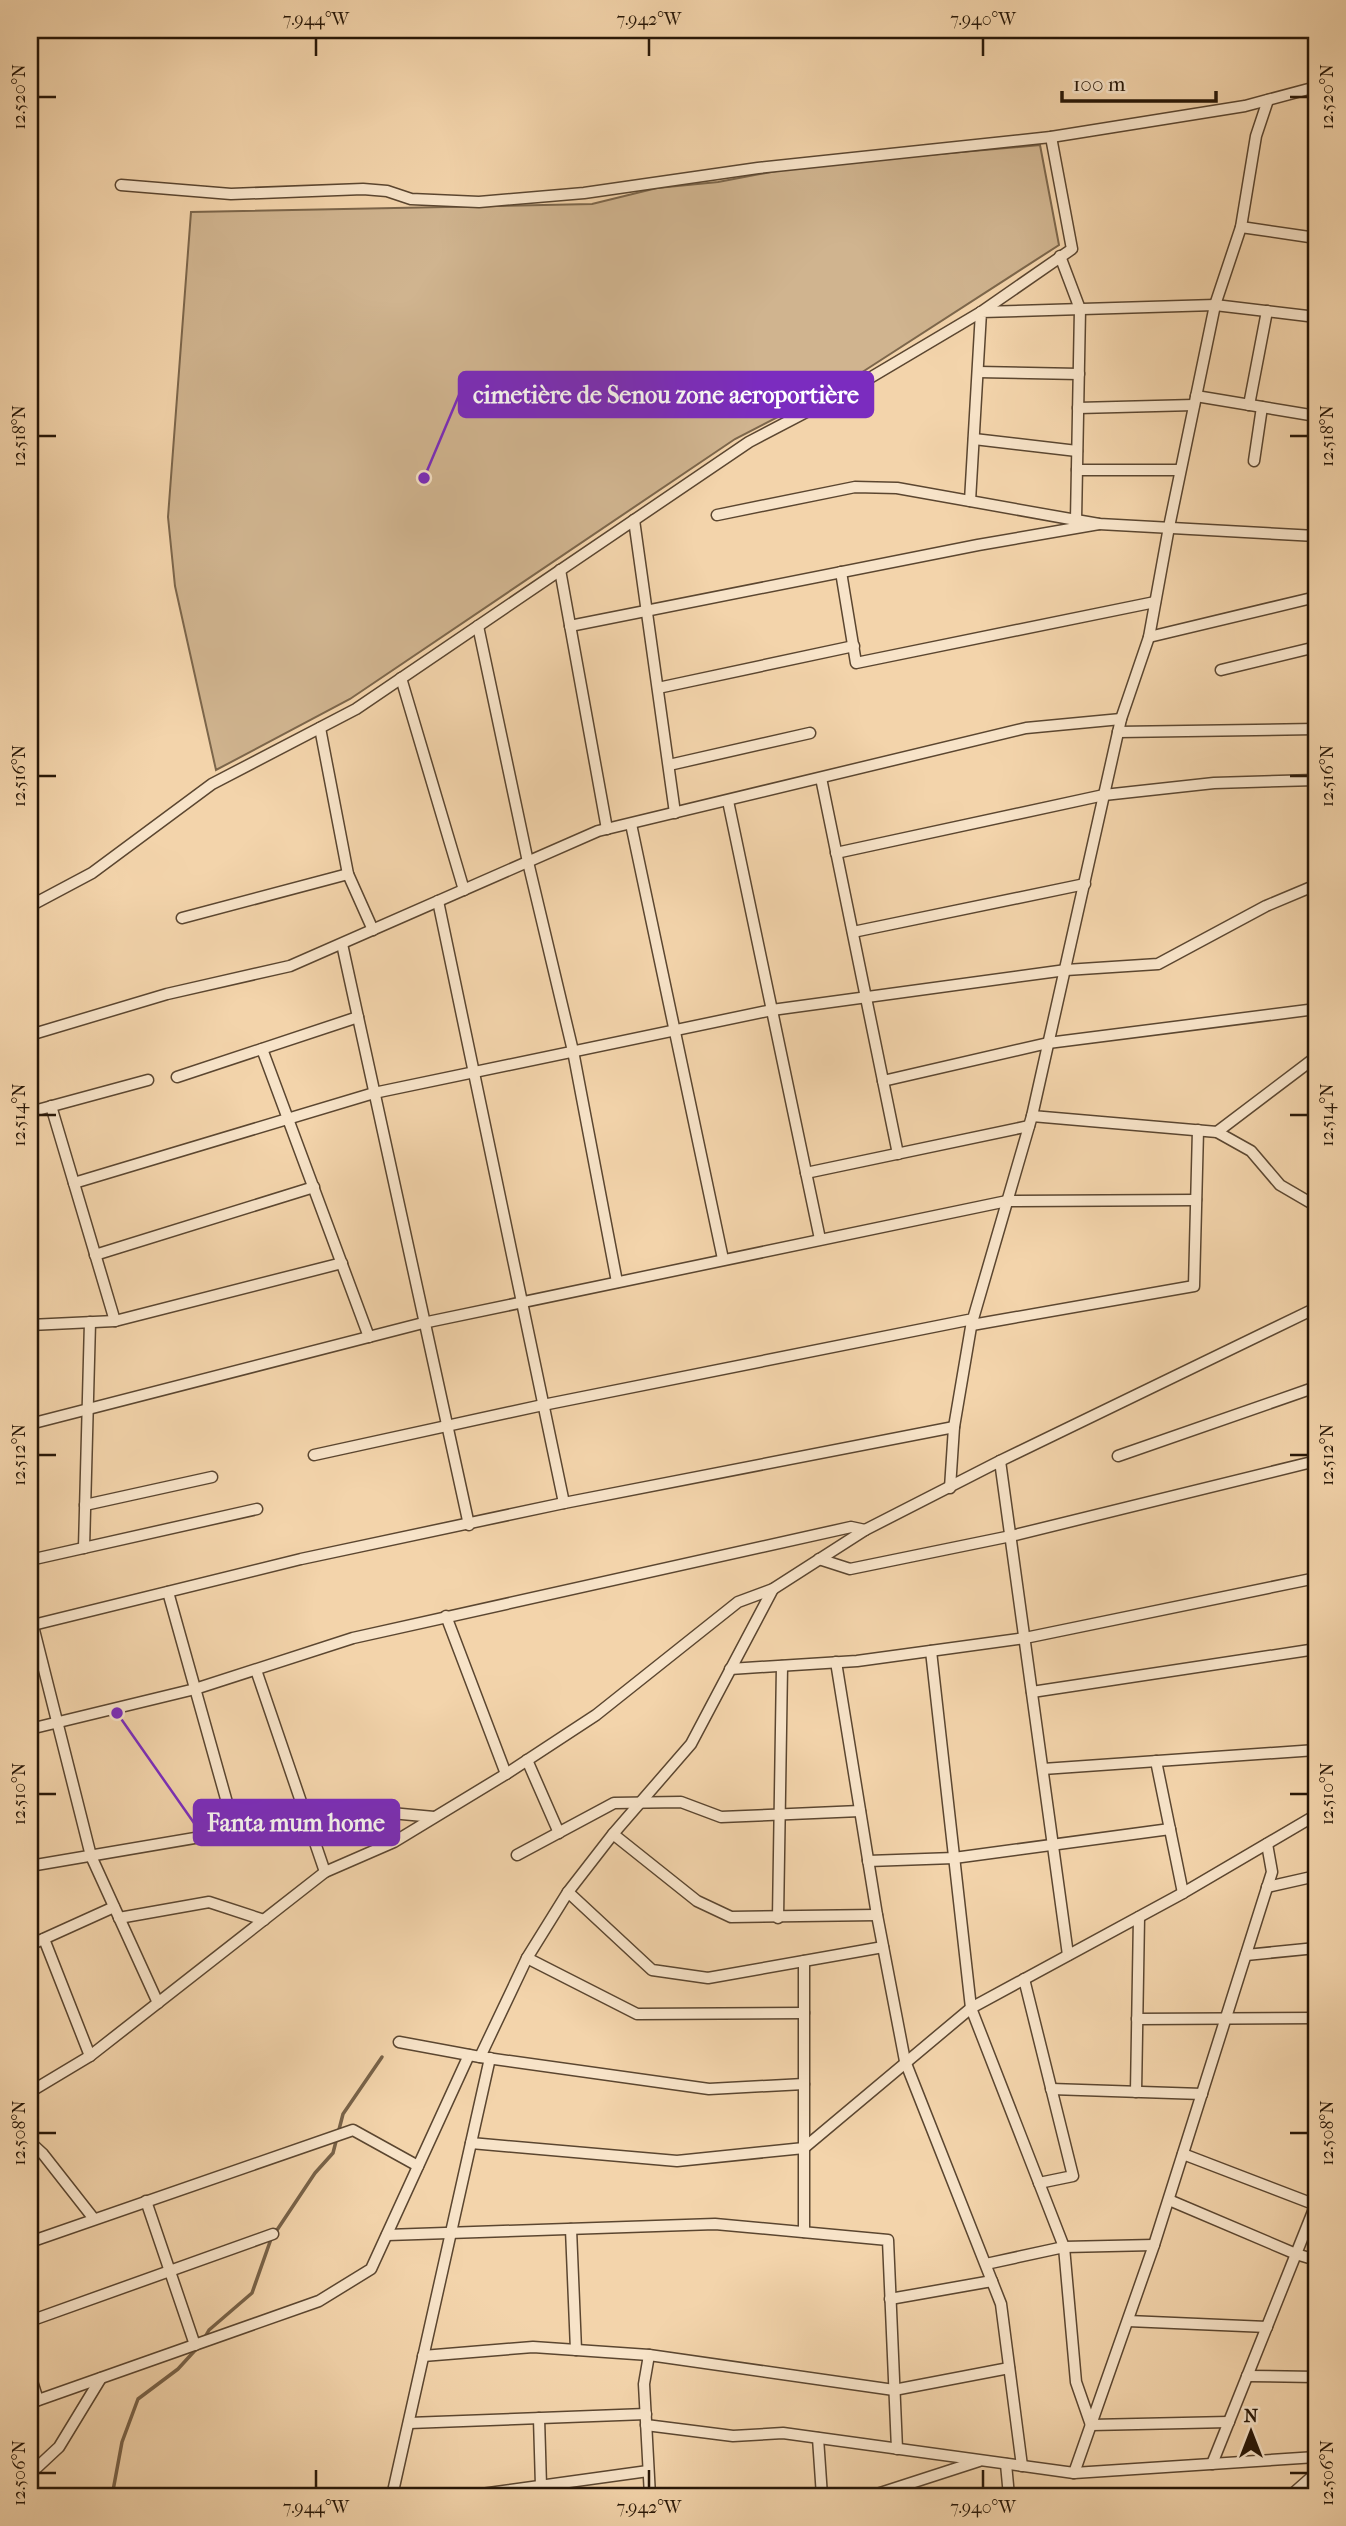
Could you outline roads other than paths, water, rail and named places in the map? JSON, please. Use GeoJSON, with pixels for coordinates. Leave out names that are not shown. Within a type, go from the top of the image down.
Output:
{"type":"FeatureCollection","features":[{"type":"Feature","properties":{"kind":"street"},"geometry":{"type":"LineString","coordinates":[[121,185],[231,194],[363,189],[387,191],[411,199],[479,202],[584,193],[758,168],[1051,137],[1245,106],[1316,87]]}},
{"type":"Feature","properties":{"kind":"street"},"geometry":{"type":"LineString","coordinates":[[950,1488],[954,1427],[972,1322],[1030,1121],[1121,719],[1149,637],[1180,470],[1215,305],[1241,227],[1256,136],[1268,100]]}},
{"type":"Feature","properties":{"kind":"street"},"geometry":{"type":"LineString","coordinates":[[30,906],[92,873],[212,784],[356,709],[749,442],[858,384],[981,312],[1072,248],[1051,137]]}},
{"type":"Feature","properties":{"kind":"street"},"geometry":{"type":"LineString","coordinates":[[1241,227],[1316,238]]}},
{"type":"Feature","properties":{"kind":"street"},"geometry":{"type":"LineString","coordinates":[[1060,256],[1080,309],[1076,520]]}},
{"type":"Feature","properties":{"kind":"street"},"geometry":{"type":"LineString","coordinates":[[981,312],[1215,305],[1316,317]]}},
{"type":"Feature","properties":{"kind":"street"},"geometry":{"type":"LineString","coordinates":[[1249,405],[1267,311]]}},
{"type":"Feature","properties":{"kind":"street"},"geometry":{"type":"LineString","coordinates":[[970,501],[981,312]]}},
{"type":"Feature","properties":{"kind":"street"},"geometry":{"type":"LineString","coordinates":[[978,372],[1079,374]]}},
{"type":"Feature","properties":{"kind":"street"},"geometry":{"type":"LineString","coordinates":[[1078,408],[1195,401],[1249,405],[1316,416]]}},
{"type":"Feature","properties":{"kind":"street"},"geometry":{"type":"LineString","coordinates":[[1254,461],[1262,407]]}},
{"type":"Feature","properties":{"kind":"street"},"geometry":{"type":"LineString","coordinates":[[974,439],[1077,450]]}},
{"type":"Feature","properties":{"kind":"street"},"geometry":{"type":"LineString","coordinates":[[1077,470],[1180,470]]}},
{"type":"Feature","properties":{"kind":"street"},"geometry":{"type":"LineString","coordinates":[[717,515],[855,487],[897,488],[1099,524],[1316,536]]}},
{"type":"Feature","properties":{"kind":"street"},"geometry":{"type":"LineString","coordinates":[[634,520],[676,813]]}},
{"type":"Feature","properties":{"kind":"street"},"geometry":{"type":"LineString","coordinates":[[570,626],[1099,524]]}},
{"type":"Feature","properties":{"kind":"street"},"geometry":{"type":"LineString","coordinates":[[560,570],[607,829]]}},
{"type":"Feature","properties":{"kind":"street"},"geometry":{"type":"LineString","coordinates":[[841,572],[856,663],[1155,602]]}},
{"type":"Feature","properties":{"kind":"street"},"geometry":{"type":"LineString","coordinates":[[1149,637],[1316,597]]}},
{"type":"Feature","properties":{"kind":"street"},"geometry":{"type":"LineString","coordinates":[[478,626],[528,862],[573,1051],[617,1282]]}},
{"type":"Feature","properties":{"kind":"street"},"geometry":{"type":"LineString","coordinates":[[658,688],[854,646]]}},
{"type":"Feature","properties":{"kind":"street"},"geometry":{"type":"LineString","coordinates":[[1222,670],[1316,647]]}},
{"type":"Feature","properties":{"kind":"street"},"geometry":{"type":"LineString","coordinates":[[401,678],[464,890]]}},
{"type":"Feature","properties":{"kind":"street"},"geometry":{"type":"LineString","coordinates":[[30,1035],[167,994],[290,966],[607,829],[1026,728],[1121,719]]}},
{"type":"Feature","properties":{"kind":"street"},"geometry":{"type":"LineString","coordinates":[[320,728],[348,874],[373,930]]}},
{"type":"Feature","properties":{"kind":"street"},"geometry":{"type":"LineString","coordinates":[[1118,732],[1316,729]]}},
{"type":"Feature","properties":{"kind":"street"},"geometry":{"type":"LineString","coordinates":[[668,765],[810,733]]}},
{"type":"Feature","properties":{"kind":"street"},"geometry":{"type":"LineString","coordinates":[[821,778],[898,1154]]}},
{"type":"Feature","properties":{"kind":"street"},"geometry":{"type":"LineString","coordinates":[[836,853],[1104,795],[1214,783],[1316,780]]}},
{"type":"Feature","properties":{"kind":"street"},"geometry":{"type":"LineString","coordinates":[[728,801],[820,1239]]}},
{"type":"Feature","properties":{"kind":"street"},"geometry":{"type":"LineString","coordinates":[[631,824],[723,1259]]}},
{"type":"Feature","properties":{"kind":"street"},"geometry":{"type":"LineString","coordinates":[[182,918],[348,874]]}},
{"type":"Feature","properties":{"kind":"street"},"geometry":{"type":"LineString","coordinates":[[853,932],[1085,884]]}},
{"type":"Feature","properties":{"kind":"street"},"geometry":{"type":"LineString","coordinates":[[74,1183],[374,1093],[772,1010],[1066,971],[1158,964],[1266,906],[1316,885]]}},
{"type":"Feature","properties":{"kind":"street"},"geometry":{"type":"LineString","coordinates":[[438,901],[564,1503]]}},
{"type":"Feature","properties":{"kind":"street"},"geometry":{"type":"LineString","coordinates":[[342,944],[469,1525]]}},
{"type":"Feature","properties":{"kind":"street"},"geometry":{"type":"LineString","coordinates":[[883,1082],[1048,1044],[1316,1009]]}},
{"type":"Feature","properties":{"kind":"street"},"geometry":{"type":"LineString","coordinates":[[177,1077],[358,1017]]}},
{"type":"Feature","properties":{"kind":"street"},"geometry":{"type":"LineString","coordinates":[[262,1049],[369,1336]]}},
{"type":"Feature","properties":{"kind":"street"},"geometry":{"type":"LineString","coordinates":[[1217,1132],[1316,1057]]}},
{"type":"Feature","properties":{"kind":"street"},"geometry":{"type":"LineString","coordinates":[[30,1112],[148,1080]]}},
{"type":"Feature","properties":{"kind":"street"},"geometry":{"type":"LineString","coordinates":[[51,1106],[115,1321]]}},
{"type":"Feature","properties":{"kind":"street"},"geometry":{"type":"LineString","coordinates":[[806,1173],[898,1154],[1030,1121],[1198,1130],[1217,1132],[1251,1150],[1280,1185],[1316,1206]]}},
{"type":"Feature","properties":{"kind":"street"},"geometry":{"type":"LineString","coordinates":[[314,1455],[543,1405],[972,1322],[1194,1286],[1198,1130]]}},
{"type":"Feature","properties":{"kind":"street"},"geometry":{"type":"LineString","coordinates":[[95,1255],[314,1187]]}},
{"type":"Feature","properties":{"kind":"street"},"geometry":{"type":"LineString","coordinates":[[30,1423],[423,1323],[1007,1201],[1196,1200]]}},
{"type":"Feature","properties":{"kind":"street"},"geometry":{"type":"LineString","coordinates":[[30,1325],[115,1321],[342,1263]]}},
{"type":"Feature","properties":{"kind":"street"},"geometry":{"type":"LineString","coordinates":[[30,2092],[90,2056],[325,1872],[394,1842],[506,1774],[596,1715],[738,1602],[773,1589],[865,1530],[1000,1461],[1316,1308]]}},
{"type":"Feature","properties":{"kind":"street"},"geometry":{"type":"LineString","coordinates":[[84,1548],[90,1322]]}},
{"type":"Feature","properties":{"kind":"street"},"geometry":{"type":"LineString","coordinates":[[1118,1456],[1316,1387]]}},
{"type":"Feature","properties":{"kind":"street"},"geometry":{"type":"LineString","coordinates":[[158,2003],[91,1856],[31,1620],[564,1503],[954,1427]]}},
{"type":"Feature","properties":{"kind":"street"},"geometry":{"type":"LineString","coordinates":[[1000,1461],[1068,1955]]}},
{"type":"Feature","properties":{"kind":"street"},"geometry":{"type":"LineString","coordinates":[[819,1559],[850,1569],[1011,1536],[1316,1461]]}},
{"type":"Feature","properties":{"kind":"street"},"geometry":{"type":"LineString","coordinates":[[85,1505],[212,1477]]}},
{"type":"Feature","properties":{"kind":"street"},"geometry":{"type":"LineString","coordinates":[[30,1560],[257,1509]]}},
{"type":"Feature","properties":{"kind":"street"},"geometry":{"type":"LineString","coordinates":[[30,1729],[195,1689],[353,1638],[851,1527],[865,1530]]}},
{"type":"Feature","properties":{"kind":"street"},"geometry":{"type":"LineString","coordinates":[[730,1669],[836,1662],[1025,1638],[1316,1578]]}},
{"type":"Feature","properties":{"kind":"street"},"geometry":{"type":"LineString","coordinates":[[30,2375],[34,2402],[319,2301],[371,2270],[418,2166],[480,2056],[527,1958],[568,1892],[613,1834],[691,1744],[773,1589]]}},
{"type":"Feature","properties":{"kind":"street"},"geometry":{"type":"LineString","coordinates":[[168,1592],[235,1831]]}},
{"type":"Feature","properties":{"kind":"street"},"geometry":{"type":"LineString","coordinates":[[446,1616],[506,1774]]}},
{"type":"Feature","properties":{"kind":"street"},"geometry":{"type":"LineString","coordinates":[[1032,1692],[1316,1649]]}},
{"type":"Feature","properties":{"kind":"street"},"geometry":{"type":"LineString","coordinates":[[931,1651],[971,2008],[1064,2247],[1076,2382],[1091,2425]]}},
{"type":"Feature","properties":{"kind":"street"},"geometry":{"type":"LineString","coordinates":[[836,1662],[877,1915],[905,2061],[1001,2304],[1021,2466]]}},
{"type":"Feature","properties":{"kind":"street"},"geometry":{"type":"LineString","coordinates":[[778,1918],[782,1666]]}},
{"type":"Feature","properties":{"kind":"street"},"geometry":{"type":"LineString","coordinates":[[256,1670],[325,1872]]}},
{"type":"Feature","properties":{"kind":"street"},"geometry":{"type":"LineString","coordinates":[[1043,1769],[1316,1750]]}},
{"type":"Feature","properties":{"kind":"street"},"geometry":{"type":"LineString","coordinates":[[527,1760],[559,1833]]}},
{"type":"Feature","properties":{"kind":"street"},"geometry":{"type":"LineString","coordinates":[[1156,1761],[1183,1893]]}},
{"type":"Feature","properties":{"kind":"street"},"geometry":{"type":"LineString","coordinates":[[517,1855],[614,1803],[681,1802],[721,1817],[860,1811]]}},
{"type":"Feature","properties":{"kind":"street"},"geometry":{"type":"LineString","coordinates":[[30,1867],[359,1810],[434,1817]]}},
{"type":"Feature","properties":{"kind":"street"},"geometry":{"type":"LineString","coordinates":[[471,2143],[677,2161],[804,2148],[971,2008],[1183,1893],[1316,1815]]}},
{"type":"Feature","properties":{"kind":"street"},"geometry":{"type":"LineString","coordinates":[[868,1861],[954,1858],[1170,1829]]}},
{"type":"Feature","properties":{"kind":"street"},"geometry":{"type":"LineString","coordinates":[[613,1834],[697,1900],[731,1917],[877,1915]]}},
{"type":"Feature","properties":{"kind":"street"},"geometry":{"type":"LineString","coordinates":[[1074,2473],[1169,2200],[1272,1872],[1268,1844]]}},
{"type":"Feature","properties":{"kind":"street"},"geometry":{"type":"LineString","coordinates":[[1267,1887],[1316,1876]]}},
{"type":"Feature","properties":{"kind":"street"},"geometry":{"type":"LineString","coordinates":[[568,1892],[652,1970],[708,1978],[883,1947]]}},
{"type":"Feature","properties":{"kind":"street"},"geometry":{"type":"LineString","coordinates":[[30,1945],[116,1912],[209,1902],[264,1920]]}},
{"type":"Feature","properties":{"kind":"street"},"geometry":{"type":"LineString","coordinates":[[1136,2092],[1139,1917]]}},
{"type":"Feature","properties":{"kind":"street"},"geometry":{"type":"LineString","coordinates":[[44,1939],[90,2056]]}},
{"type":"Feature","properties":{"kind":"street"},"geometry":{"type":"LineString","coordinates":[[1246,1955],[1316,1948]]}},
{"type":"Feature","properties":{"kind":"street"},"geometry":{"type":"LineString","coordinates":[[527,1958],[637,2014],[804,2013]]}},
{"type":"Feature","properties":{"kind":"street"},"geometry":{"type":"LineString","coordinates":[[804,1961],[804,2232]]}},
{"type":"Feature","properties":{"kind":"street"},"geometry":{"type":"LineString","coordinates":[[1024,1979],[1073,2176],[1039,2183]]}},
{"type":"Feature","properties":{"kind":"street"},"geometry":{"type":"LineString","coordinates":[[1137,2019],[1316,2018]]}},
{"type":"Feature","properties":{"kind":"street"},"geometry":{"type":"LineString","coordinates":[[399,2042],[709,2089],[804,2084]]}},
{"type":"Feature","properties":{"kind":"street"},"geometry":{"type":"LineString","coordinates":[[392,2496],[471,2143],[480,2056]]}},
{"type":"Feature","properties":{"kind":"street"},"geometry":{"type":"LineString","coordinates":[[1051,2089],[1202,2094]]}},
{"type":"Feature","properties":{"kind":"street"},"geometry":{"type":"LineString","coordinates":[[30,2242],[353,2130],[418,2166]]}},
{"type":"Feature","properties":{"kind":"street"},"geometry":{"type":"LineString","coordinates":[[30,2142],[43,2154],[94,2220]]}},
{"type":"Feature","properties":{"kind":"street"},"geometry":{"type":"LineString","coordinates":[[1183,2154],[1316,2205],[1212,2464]]}},
{"type":"Feature","properties":{"kind":"street"},"geometry":{"type":"LineString","coordinates":[[1169,2200],[1316,2260]]}},
{"type":"Feature","properties":{"kind":"street"},"geometry":{"type":"LineString","coordinates":[[146,2201],[195,2345]]}},
{"type":"Feature","properties":{"kind":"street"},"geometry":{"type":"LineString","coordinates":[[387,2235],[715,2224],[888,2240],[897,2449]]}},
{"type":"Feature","properties":{"kind":"street"},"geometry":{"type":"LineString","coordinates":[[570,2229],[576,2350]]}},
{"type":"Feature","properties":{"kind":"street"},"geometry":{"type":"LineString","coordinates":[[30,2321],[273,2234]]}},
{"type":"Feature","properties":{"kind":"street"},"geometry":{"type":"LineString","coordinates":[[986,2264],[1064,2247],[1154,2245]]}},
{"type":"Feature","properties":{"kind":"street"},"geometry":{"type":"LineString","coordinates":[[890,2298],[992,2281]]}},
{"type":"Feature","properties":{"kind":"street"},"geometry":{"type":"LineString","coordinates":[[1128,2321],[1267,2326]]}},
{"type":"Feature","properties":{"kind":"street"},"geometry":{"type":"LineString","coordinates":[[424,2356],[533,2347],[649,2354],[894,2390],[1009,2368]]}},
{"type":"Feature","properties":{"kind":"street"},"geometry":{"type":"LineString","coordinates":[[649,2354],[644,2384],[650,2496]]}},
{"type":"Feature","properties":{"kind":"street"},"geometry":{"type":"LineString","coordinates":[[1247,2376],[1316,2377]]}},
{"type":"Feature","properties":{"kind":"street"},"geometry":{"type":"LineString","coordinates":[[30,2474],[59,2447],[100,2378]]}},
{"type":"Feature","properties":{"kind":"street"},"geometry":{"type":"LineString","coordinates":[[409,2423],[538,2418],[646,2420],[733,2436],[783,2433],[1074,2473],[1316,2457]]}},
{"type":"Feature","properties":{"kind":"street"},"geometry":{"type":"LineString","coordinates":[[538,2418],[541,2486]]}},
{"type":"Feature","properties":{"kind":"street"},"geometry":{"type":"LineString","coordinates":[[1091,2425],[1229,2422]]}},
{"type":"Feature","properties":{"kind":"street"},"geometry":{"type":"LineString","coordinates":[[818,2438],[822,2496]]}},
{"type":"Feature","properties":{"kind":"street"},"geometry":{"type":"LineString","coordinates":[[871,2496],[981,2460]]}},
{"type":"Feature","properties":{"kind":"street"},"geometry":{"type":"LineString","coordinates":[[1006,2464],[1009,2496]]}},
{"type":"Feature","properties":{"kind":"street"},"geometry":{"type":"LineString","coordinates":[[467,2496],[648,2471]]}},
{"type":"Feature","properties":{"kind":"street"},"geometry":{"type":"LineString","coordinates":[[1290,2496],[1316,2473]]}},
{"type":"Feature","properties":{"kind":"waterway"},"geometry":{"type":"LineString","coordinates":[[275,2233],[315,2173],[333,2153],[343,2114],[382,2057]]}},
{"type":"Feature","properties":{"kind":"waterway"},"geometry":{"type":"LineString","coordinates":[[205,2337],[209,2330],[252,2293],[271,2239]]}},
{"type":"Feature","properties":{"kind":"waterway"},"geometry":{"type":"LineString","coordinates":[[112,2496],[122,2442],[138,2399],[178,2369],[199,2346]]}},
{"type":"Feature","properties":{"kind":"place","name":"cimetière de Senou zone aeroportière"},"geometry":{"type":"Point","coordinates":[424,478]}},
{"type":"Feature","properties":{"kind":"place","name":"Fanta mum home"},"geometry":{"type":"Point","coordinates":[117,1713]}}]}
